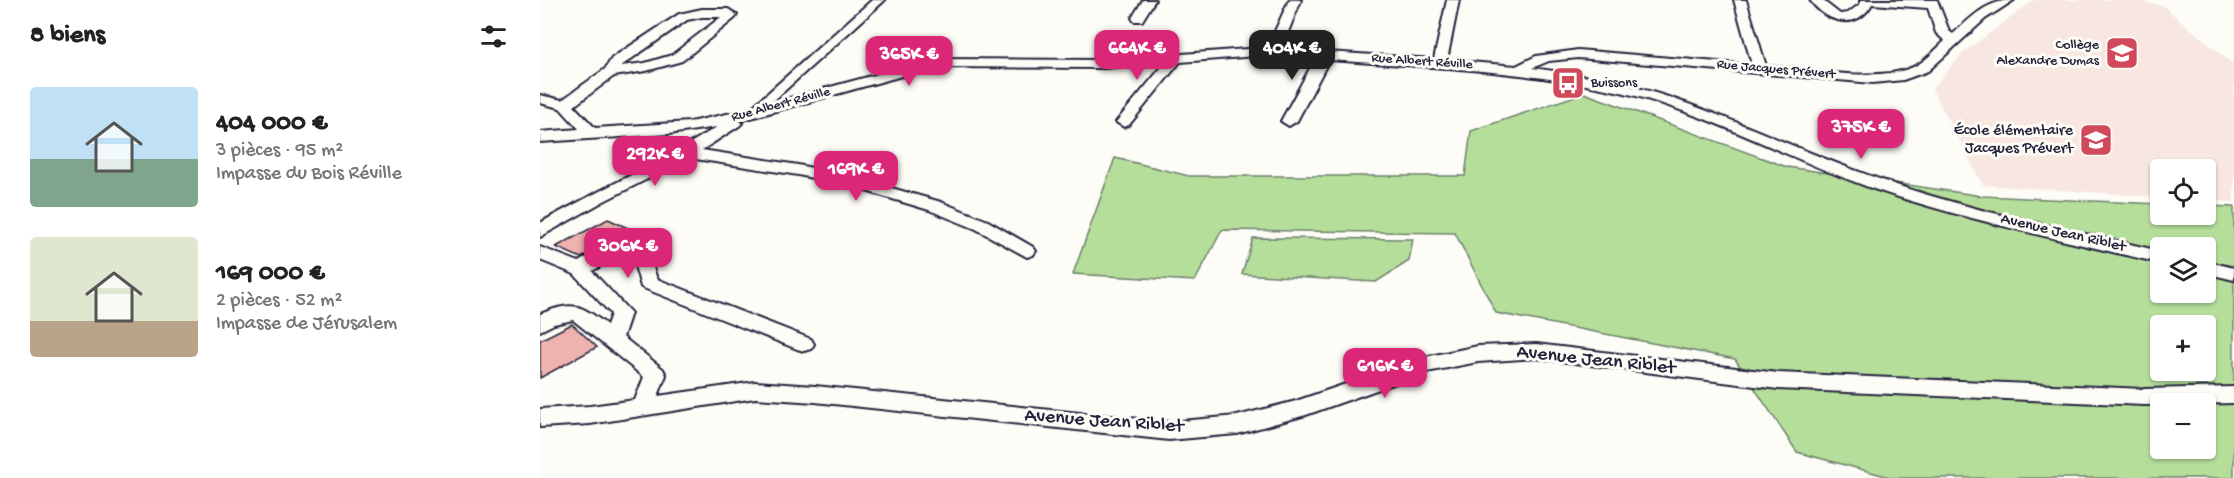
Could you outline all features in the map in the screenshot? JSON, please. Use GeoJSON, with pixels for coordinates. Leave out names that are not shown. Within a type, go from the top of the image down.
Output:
{"type":"FeatureCollection","features":[{"type":"Feature","properties":{"kind":"street"},"geometry":{"type":"LineString","coordinates":[[540,231],[598,197],[687,153],[752,112],[879,0]]}},
{"type":"Feature","properties":{"kind":"street"},"geometry":{"type":"LineString","coordinates":[[1138,18],[1149,0]]}},
{"type":"Feature","properties":{"kind":"street"},"geometry":{"type":"LineString","coordinates":[[1282,50],[1277,42],[1295,0]]}},
{"type":"Feature","properties":{"kind":"street"},"geometry":{"type":"LineString","coordinates":[[1440,62],[1453,0]]}},
{"type":"Feature","properties":{"kind":"street"},"geometry":{"type":"LineString","coordinates":[[1740,0],[1760,69]]}},
{"type":"Feature","properties":{"kind":"street"},"geometry":{"type":"LineString","coordinates":[[1816,0],[1832,16],[1845,19],[1857,15],[1866,5],[1866,0],[1932,2],[1943,33],[1953,41]]}},
{"type":"Feature","properties":{"kind":"street","name":"Rue Jacques Prévert"},"geometry":{"type":"LineString","coordinates":[[1521,69],[1530,63],[1559,55],[1578,54],[1873,79],[1903,76],[1932,62],[1982,16],[2008,0]]}},
{"type":"Feature","properties":{"kind":"street"},"geometry":{"type":"LineString","coordinates":[[565,105],[610,72],[617,61],[683,17],[702,13],[731,15],[677,58],[646,68],[610,72]]}},
{"type":"Feature","properties":{"kind":"street"},"geometry":{"type":"LineString","coordinates":[[1837,18],[1840,32]]}},
{"type":"Feature","properties":{"kind":"street","name":"Rue Albert Réville"},"geometry":{"type":"LineString","coordinates":[[540,137],[590,132],[682,129],[711,124],[934,63],[1067,65],[1175,60],[1282,50],[1296,54],[1521,69]]}},
{"type":"Feature","properties":{"kind":"street"},"geometry":{"type":"LineString","coordinates":[[1563,76],[1564,66],[1578,54]]}},
{"type":"Feature","properties":{"kind":"street"},"geometry":{"type":"LineString","coordinates":[[1289,121],[1324,56]]}},
{"type":"Feature","properties":{"kind":"street"},"geometry":{"type":"LineString","coordinates":[[1124,122],[1175,60]]}},
{"type":"Feature","properties":{"kind":"street","name":"Avenue Jean Riblet"},"geometry":{"type":"LineString","coordinates":[[1521,69],[1563,76],[1682,106],[1876,185],[1926,200],[2150,255]]}},
{"type":"Feature","properties":{"kind":"street"},"geometry":{"type":"LineString","coordinates":[[540,99],[565,105],[590,132]]}},
{"type":"Feature","properties":{"kind":"street"},"geometry":{"type":"LineString","coordinates":[[687,153],[798,170],[935,206],[982,225],[1027,251]]}},
{"type":"Feature","properties":{"kind":"street"},"geometry":{"type":"LineString","coordinates":[[581,270],[595,259],[616,251],[641,254],[648,283],[804,344]]}},
{"type":"Feature","properties":{"kind":"street"},"geometry":{"type":"LineString","coordinates":[[540,253],[581,270],[621,313],[612,339]]}},
{"type":"Feature","properties":{"kind":"street"},"geometry":{"type":"LineString","coordinates":[[2216,270],[2234,274]]}},
{"type":"Feature","properties":{"kind":"street"},"geometry":{"type":"LineString","coordinates":[[540,324],[548,318],[577,312],[612,339],[655,375],[644,406]]}},
{"type":"Feature","properties":{"kind":"street","name":"Avenue Jean Riblet"},"geometry":{"type":"LineString","coordinates":[[540,418],[590,415],[755,390],[814,394],[1169,431],[1237,425],[1298,409],[1425,365],[1478,354],[1536,351],[1778,381],[2144,397],[2234,395]]}},
{"type":"Feature","properties":{"kind":"shaded area","name":"École élémentaire Jacques Prévert"},"geometry":{"type":"Polygon","coordinates":[[[2034,0],[2134,0],[2163,6],[2234,65],[2234,202],[2216,201],[2216,159],[2150,159],[2150,196],[1983,185],[1932,89],[1963,53],[2034,0]]]}},
{"type":"Feature","properties":{"kind":"green space"},"geometry":{"type":"Polygon","coordinates":[[[1584,93],[1787,167],[1982,196],[2150,204],[2150,225],[2216,225],[2216,206],[2234,207],[2234,478],[1893,478],[1797,452],[1735,359],[1496,313],[1455,233],[1222,230],[1195,281],[1073,274],[1115,158],[1189,176],[1465,176],[1471,131],[1584,93]]]}},
{"type":"Feature","properties":{"kind":"green space"},"geometry":{"type":"Polygon","coordinates":[[[1253,238],[1413,239],[1409,261],[1376,282],[1242,274],[1253,238]]]}},
{"type":"Feature","properties":{"kind":"building"},"geometry":{"type":"Polygon","coordinates":[[[608,219],[637,232],[614,245],[581,258],[556,247],[608,219]]]}},
{"type":"Feature","properties":{"kind":"building"},"geometry":{"type":"Polygon","coordinates":[[[572,324],[597,347],[540,378],[540,340],[572,324]]]}},
{"type":"Feature","properties":{"kind":"place","name":"Collège Alexandre Dumas"},"geometry":{"type":"Point","coordinates":[2122,53]}},
{"type":"Feature","properties":{"kind":"place","name":"Buissons"},"geometry":{"type":"Point","coordinates":[1568,83]}},
{"type":"Feature","properties":{"kind":"place","name":"École élémentaire Jacques Prévert"},"geometry":{"type":"Point","coordinates":[2096,140]}}]}
